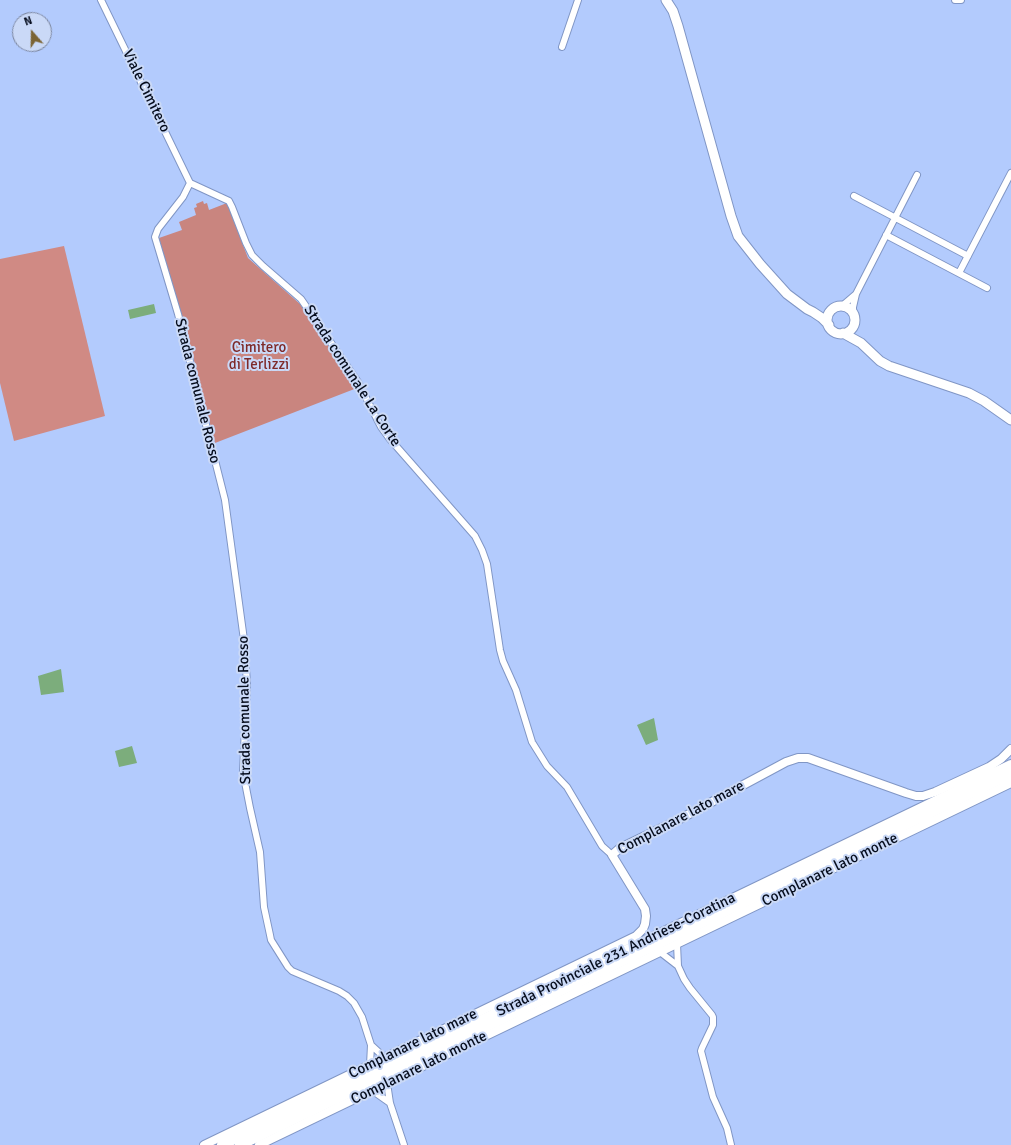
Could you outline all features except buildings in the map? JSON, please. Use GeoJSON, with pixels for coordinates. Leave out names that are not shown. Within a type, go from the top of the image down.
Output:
{"type":"FeatureCollection","features":[{"type":"Feature","properties":{"kind":"highway","name":"Strada Provinciale 231 Andriese-Coratina"},"geometry":{"type":"LineString","coordinates":[[222,1145],[1011,765]]}},
{"type":"Feature","properties":{"kind":"highway","name":"Strada Provinciale 231 Andriese-Coratina"},"geometry":{"type":"LineString","coordinates":[[240,1145],[1011,774]]}},
{"type":"Feature","properties":{"kind":"main road"},"geometry":{"type":"LineString","coordinates":[[666,0],[674,15],[729,210],[738,236],[760,264],[779,286],[796,302],[822,318],[835,332],[843,333],[860,343],[880,361],[889,366],[969,393],[984,401],[1011,420]]}},
{"type":"Feature","properties":{"kind":"main road"},"geometry":{"type":"LineString","coordinates":[[813,312],[832,310],[842,306],[847,307],[855,317],[854,326],[860,343]]}},
{"type":"Feature","properties":{"kind":"main road"},"geometry":{"type":"LineString","coordinates":[[829,326],[828,317],[832,310]]}},
{"type":"Feature","properties":{"kind":"main road"},"geometry":{"type":"LineString","coordinates":[[843,333],[854,326]]}},
{"type":"Feature","properties":{"kind":"street","name":"Viale Cimitero"},"geometry":{"type":"LineString","coordinates":[[101,0],[190,183]]}},
{"type":"Feature","properties":{"kind":"street"},"geometry":{"type":"LineString","coordinates":[[562,47],[578,0]]}},
{"type":"Feature","properties":{"kind":"street"},"geometry":{"type":"LineString","coordinates":[[955,0],[961,0]]}},
{"type":"Feature","properties":{"kind":"street"},"geometry":{"type":"LineString","coordinates":[[959,273],[1011,173]]}},
{"type":"Feature","properties":{"kind":"street"},"geometry":{"type":"LineString","coordinates":[[853,313],[856,294],[916,175]]}},
{"type":"Feature","properties":{"kind":"street","name":"Strada comunale La Corte"},"geometry":{"type":"LineString","coordinates":[[190,183],[229,201],[252,255],[301,299],[358,382],[381,427],[389,438],[475,536],[487,564],[503,661],[516,690],[532,742],[547,766],[570,790],[602,846],[612,855]]}},
{"type":"Feature","properties":{"kind":"street","name":"Strada comunale Rosso"},"geometry":{"type":"LineString","coordinates":[[190,183],[183,197],[158,229],[155,237],[178,314],[225,500],[245,647],[247,683],[243,772],[260,852],[264,907],[270,935],[275,946],[292,971],[338,991],[347,996],[354,1003],[362,1017],[372,1045],[384,1058]]}},
{"type":"Feature","properties":{"kind":"street"},"geometry":{"type":"LineString","coordinates":[[854,196],[968,256]]}},
{"type":"Feature","properties":{"kind":"street"},"geometry":{"type":"LineString","coordinates":[[886,235],[987,288]]}},
{"type":"Feature","properties":{"kind":"street"},"geometry":{"type":"LineString","coordinates":[[842,306],[856,294]]}},
{"type":"Feature","properties":{"kind":"street","name":"Complanare lato mare"},"geometry":{"type":"LineString","coordinates":[[204,1145],[638,935],[643,929],[645,922],[646,915],[644,907],[612,855],[620,848],[680,819],[770,770],[795,759],[808,758],[906,793],[916,796],[923,796],[989,767],[1001,759],[1011,749]]}},
{"type":"Feature","properties":{"kind":"street","name":"Complanare lato monte"},"geometry":{"type":"LineString","coordinates":[[260,1145],[1011,783]]}},
{"type":"Feature","properties":{"kind":"street"},"geometry":{"type":"LineString","coordinates":[[677,944],[678,966]]}},
{"type":"Feature","properties":{"kind":"street"},"geometry":{"type":"LineString","coordinates":[[660,952],[678,966],[690,988],[712,1015],[713,1025],[701,1051],[713,1097],[727,1128],[731,1145]]}},
{"type":"Feature","properties":{"kind":"street","name":"Strada comunale Rosso"},"geometry":{"type":"LineString","coordinates":[[370,1065],[372,1045]]}},
{"type":"Feature","properties":{"kind":"street"},"geometry":{"type":"LineString","coordinates":[[388,1083],[390,1104],[404,1145]]}},
{"type":"Feature","properties":{"kind":"street"},"geometry":{"type":"LineString","coordinates":[[373,1090],[390,1104]]}},
{"type":"Feature","properties":{"kind":"green space","name":"Cimitero di Terlizzi"},"geometry":{"type":"Polygon","coordinates":[[[203,201],[204,204],[207,203],[209,210],[227,203],[248,258],[300,304],[357,388],[215,443],[185,325],[171,283],[159,238],[182,230],[179,222],[196,215],[194,208],[197,207],[196,204],[203,201]]]}},
{"type":"Feature","properties":{"kind":"shaded area"},"geometry":{"type":"Polygon","coordinates":[[[64,246],[105,416],[14,441],[0,383],[0,259],[64,246]]]}},
{"type":"Feature","properties":{"kind":"shaded area"},"geometry":{"type":"Polygon","coordinates":[[[154,304],[156,313],[130,319],[128,310],[154,304]]]}},
{"type":"Feature","properties":{"kind":"shaded area"},"geometry":{"type":"Polygon","coordinates":[[[61,669],[64,692],[41,695],[38,676],[61,669]]]}},
{"type":"Feature","properties":{"kind":"shaded area"},"geometry":{"type":"Polygon","coordinates":[[[654,718],[658,740],[646,745],[637,725],[654,718]]]}},
{"type":"Feature","properties":{"kind":"shaded area"},"geometry":{"type":"Polygon","coordinates":[[[132,746],[137,763],[119,767],[115,751],[132,746]]]}}]}
